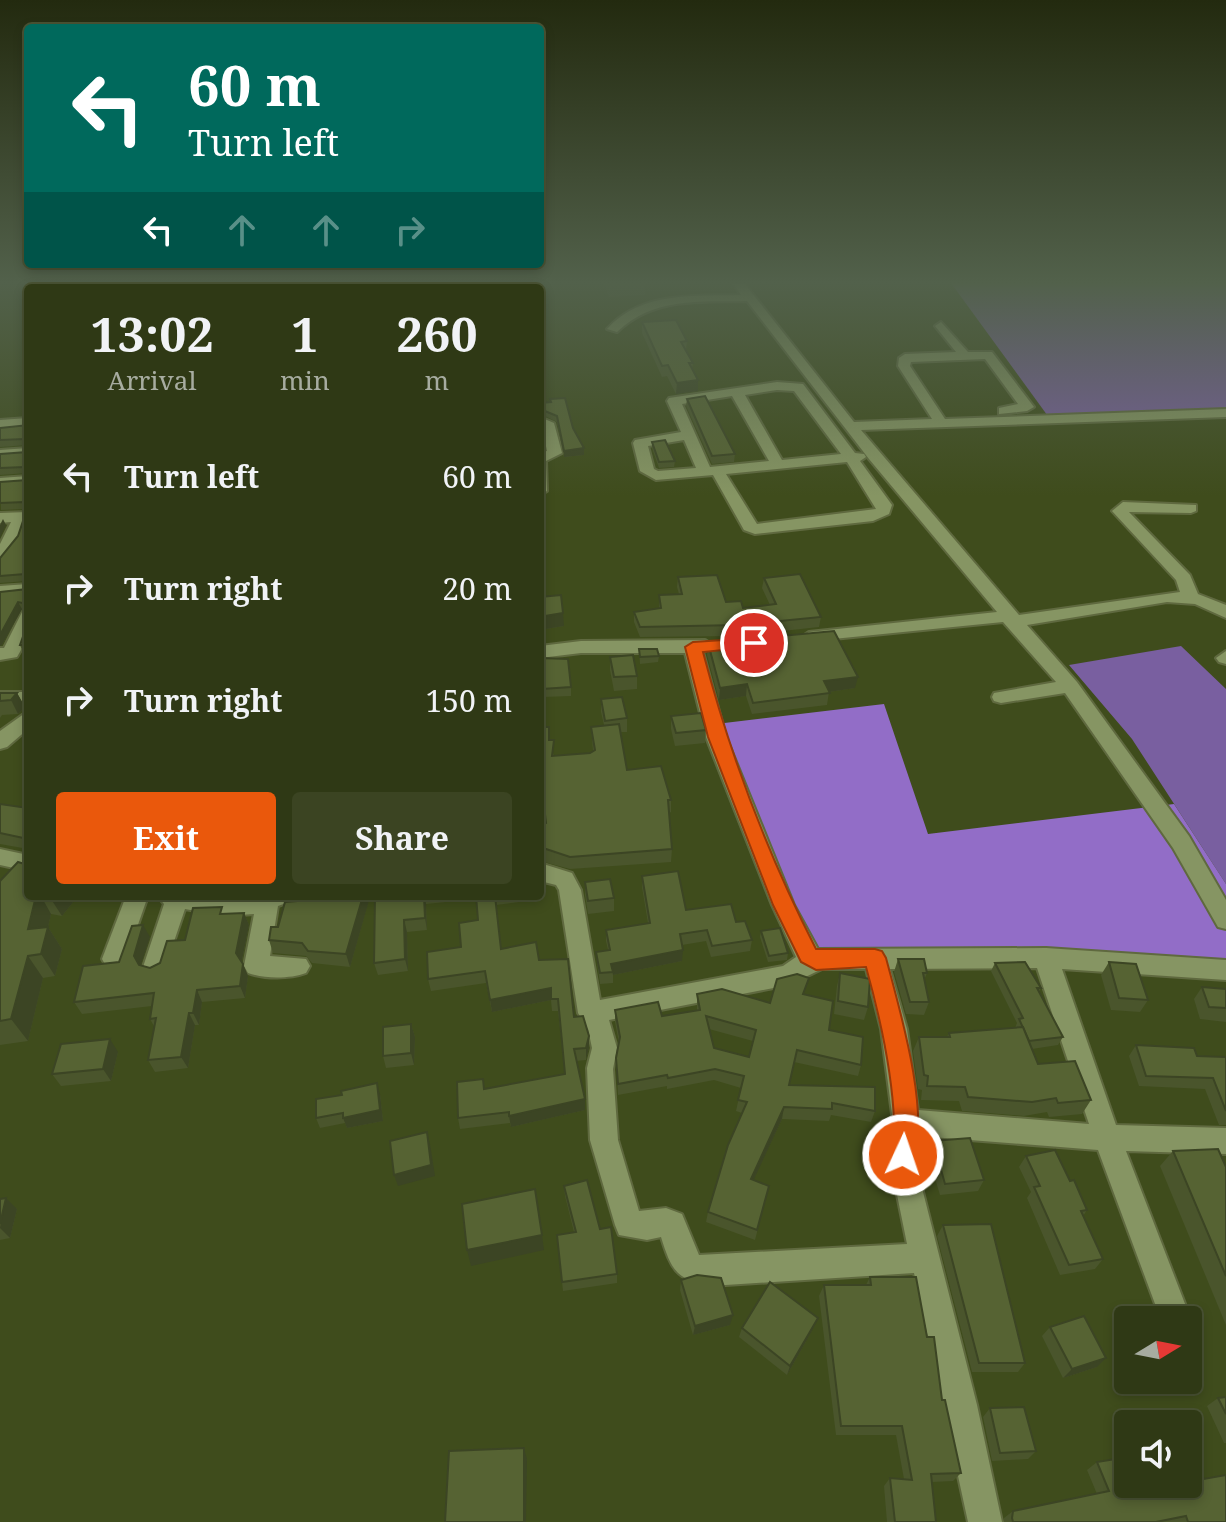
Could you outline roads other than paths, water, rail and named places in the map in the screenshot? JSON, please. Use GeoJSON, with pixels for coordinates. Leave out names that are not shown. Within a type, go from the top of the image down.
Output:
{"type":"FeatureCollection","features":[{"type":"Feature","properties":{"kind":"street"},"geometry":{"type":"LineString","coordinates":[[792,354],[1010,619],[1070,686],[1181,842],[1226,920]]}},
{"type":"Feature","properties":{"kind":"street"},"geometry":{"type":"LineString","coordinates":[[939,418],[903,361],[908,356],[983,354]]}},
{"type":"Feature","properties":{"kind":"street"},"geometry":{"type":"LineString","coordinates":[[984,354],[993,359],[1027,407],[1026,415]]}},
{"type":"Feature","properties":{"kind":"street"},"geometry":{"type":"LineString","coordinates":[[777,386],[803,390],[884,505],[882,514],[755,529],[750,527],[687,435],[674,401],[777,386]]}},
{"type":"Feature","properties":{"kind":"street"},"geometry":{"type":"LineString","coordinates":[[736,391],[778,465]]}},
{"type":"Feature","properties":{"kind":"street"},"geometry":{"type":"LineString","coordinates":[[854,430],[1112,421],[1226,413]]}},
{"type":"Feature","properties":{"kind":"street"},"geometry":{"type":"LineString","coordinates":[[854,430],[939,418],[1026,415],[1112,421],[1226,422]]}},
{"type":"Feature","properties":{"kind":"street"},"geometry":{"type":"LineString","coordinates":[[0,424],[24,422]]}},
{"type":"Feature","properties":{"kind":"street"},"geometry":{"type":"LineString","coordinates":[[544,422],[547,423],[555,453],[544,458]]}},
{"type":"Feature","properties":{"kind":"street"},"geometry":{"type":"LineString","coordinates":[[687,435],[640,443],[647,471],[656,476],[874,456]]}},
{"type":"Feature","properties":{"kind":"street"},"geometry":{"type":"LineString","coordinates":[[0,454],[24,452]]}},
{"type":"Feature","properties":{"kind":"street"},"geometry":{"type":"LineString","coordinates":[[0,482],[24,480]]}},
{"type":"Feature","properties":{"kind":"street"},"geometry":{"type":"LineString","coordinates":[[1190,596],[1184,579],[1120,511],[1123,507],[1134,506],[1191,508]]}},
{"type":"Feature","properties":{"kind":"street"},"geometry":{"type":"LineString","coordinates":[[0,518],[24,517]]}},
{"type":"Feature","properties":{"kind":"street"},"geometry":{"type":"LineString","coordinates":[[0,559],[24,519]]}},
{"type":"Feature","properties":{"kind":"street"},"geometry":{"type":"LineString","coordinates":[[0,591],[24,589]]}},
{"type":"Feature","properties":{"kind":"street"},"geometry":{"type":"LineString","coordinates":[[785,640],[1010,619],[1190,596],[1213,604],[1226,613]]}},
{"type":"Feature","properties":{"kind":"street"},"geometry":{"type":"LineString","coordinates":[[0,654],[11,653],[24,625]]}},
{"type":"Feature","properties":{"kind":"street"},"geometry":{"type":"LineString","coordinates":[[544,652],[588,646],[724,645]]}},
{"type":"Feature","properties":{"kind":"street"},"geometry":{"type":"LineString","coordinates":[[693,647],[716,737],[783,905],[802,946],[816,961]]}},
{"type":"Feature","properties":{"kind":"street"},"geometry":{"type":"LineString","coordinates":[[1001,697],[1070,686]]}},
{"type":"Feature","properties":{"kind":"street"},"geometry":{"type":"LineString","coordinates":[[0,698],[24,698]]}},
{"type":"Feature","properties":{"kind":"street"},"geometry":{"type":"LineString","coordinates":[[0,719],[24,718]]}},
{"type":"Feature","properties":{"kind":"street"},"geometry":{"type":"LineString","coordinates":[[0,742],[24,721]]}},
{"type":"Feature","properties":{"kind":"street"},"geometry":{"type":"LineString","coordinates":[[0,857],[24,862]]}},
{"type":"Feature","properties":{"kind":"street"},"geometry":{"type":"LineString","coordinates":[[544,873],[556,875],[568,884],[590,1013],[599,1021],[605,1059],[600,1068],[604,1140],[629,1225],[672,1224],[691,1268],[710,1271],[924,1258]]}},
{"type":"Feature","properties":{"kind":"street"},"geometry":{"type":"LineString","coordinates":[[114,959],[136,900]]}},
{"type":"Feature","properties":{"kind":"street"},"geometry":{"type":"LineString","coordinates":[[155,967],[172,900]]}},
{"type":"Feature","properties":{"kind":"street"},"geometry":{"type":"LineString","coordinates":[[185,900],[217,908],[243,909],[271,900]]}},
{"type":"Feature","properties":{"kind":"street"},"geometry":{"type":"LineString","coordinates":[[274,900],[256,966],[298,966]]}},
{"type":"Feature","properties":{"kind":"street"},"geometry":{"type":"LineString","coordinates":[[875,958],[894,1029],[906,1122],[903,1155],[908,1188],[961,1405],[985,1522]]}},
{"type":"Feature","properties":{"kind":"street"},"geometry":{"type":"LineString","coordinates":[[590,1013],[789,975],[801,965],[816,961],[1046,958],[1226,970]]}},
{"type":"Feature","properties":{"kind":"street"},"geometry":{"type":"LineString","coordinates":[[1046,958],[1107,1138],[1171,1306]]}},
{"type":"Feature","properties":{"kind":"street"},"geometry":{"type":"LineString","coordinates":[[906,1122],[1107,1138],[1226,1141]]}}]}
